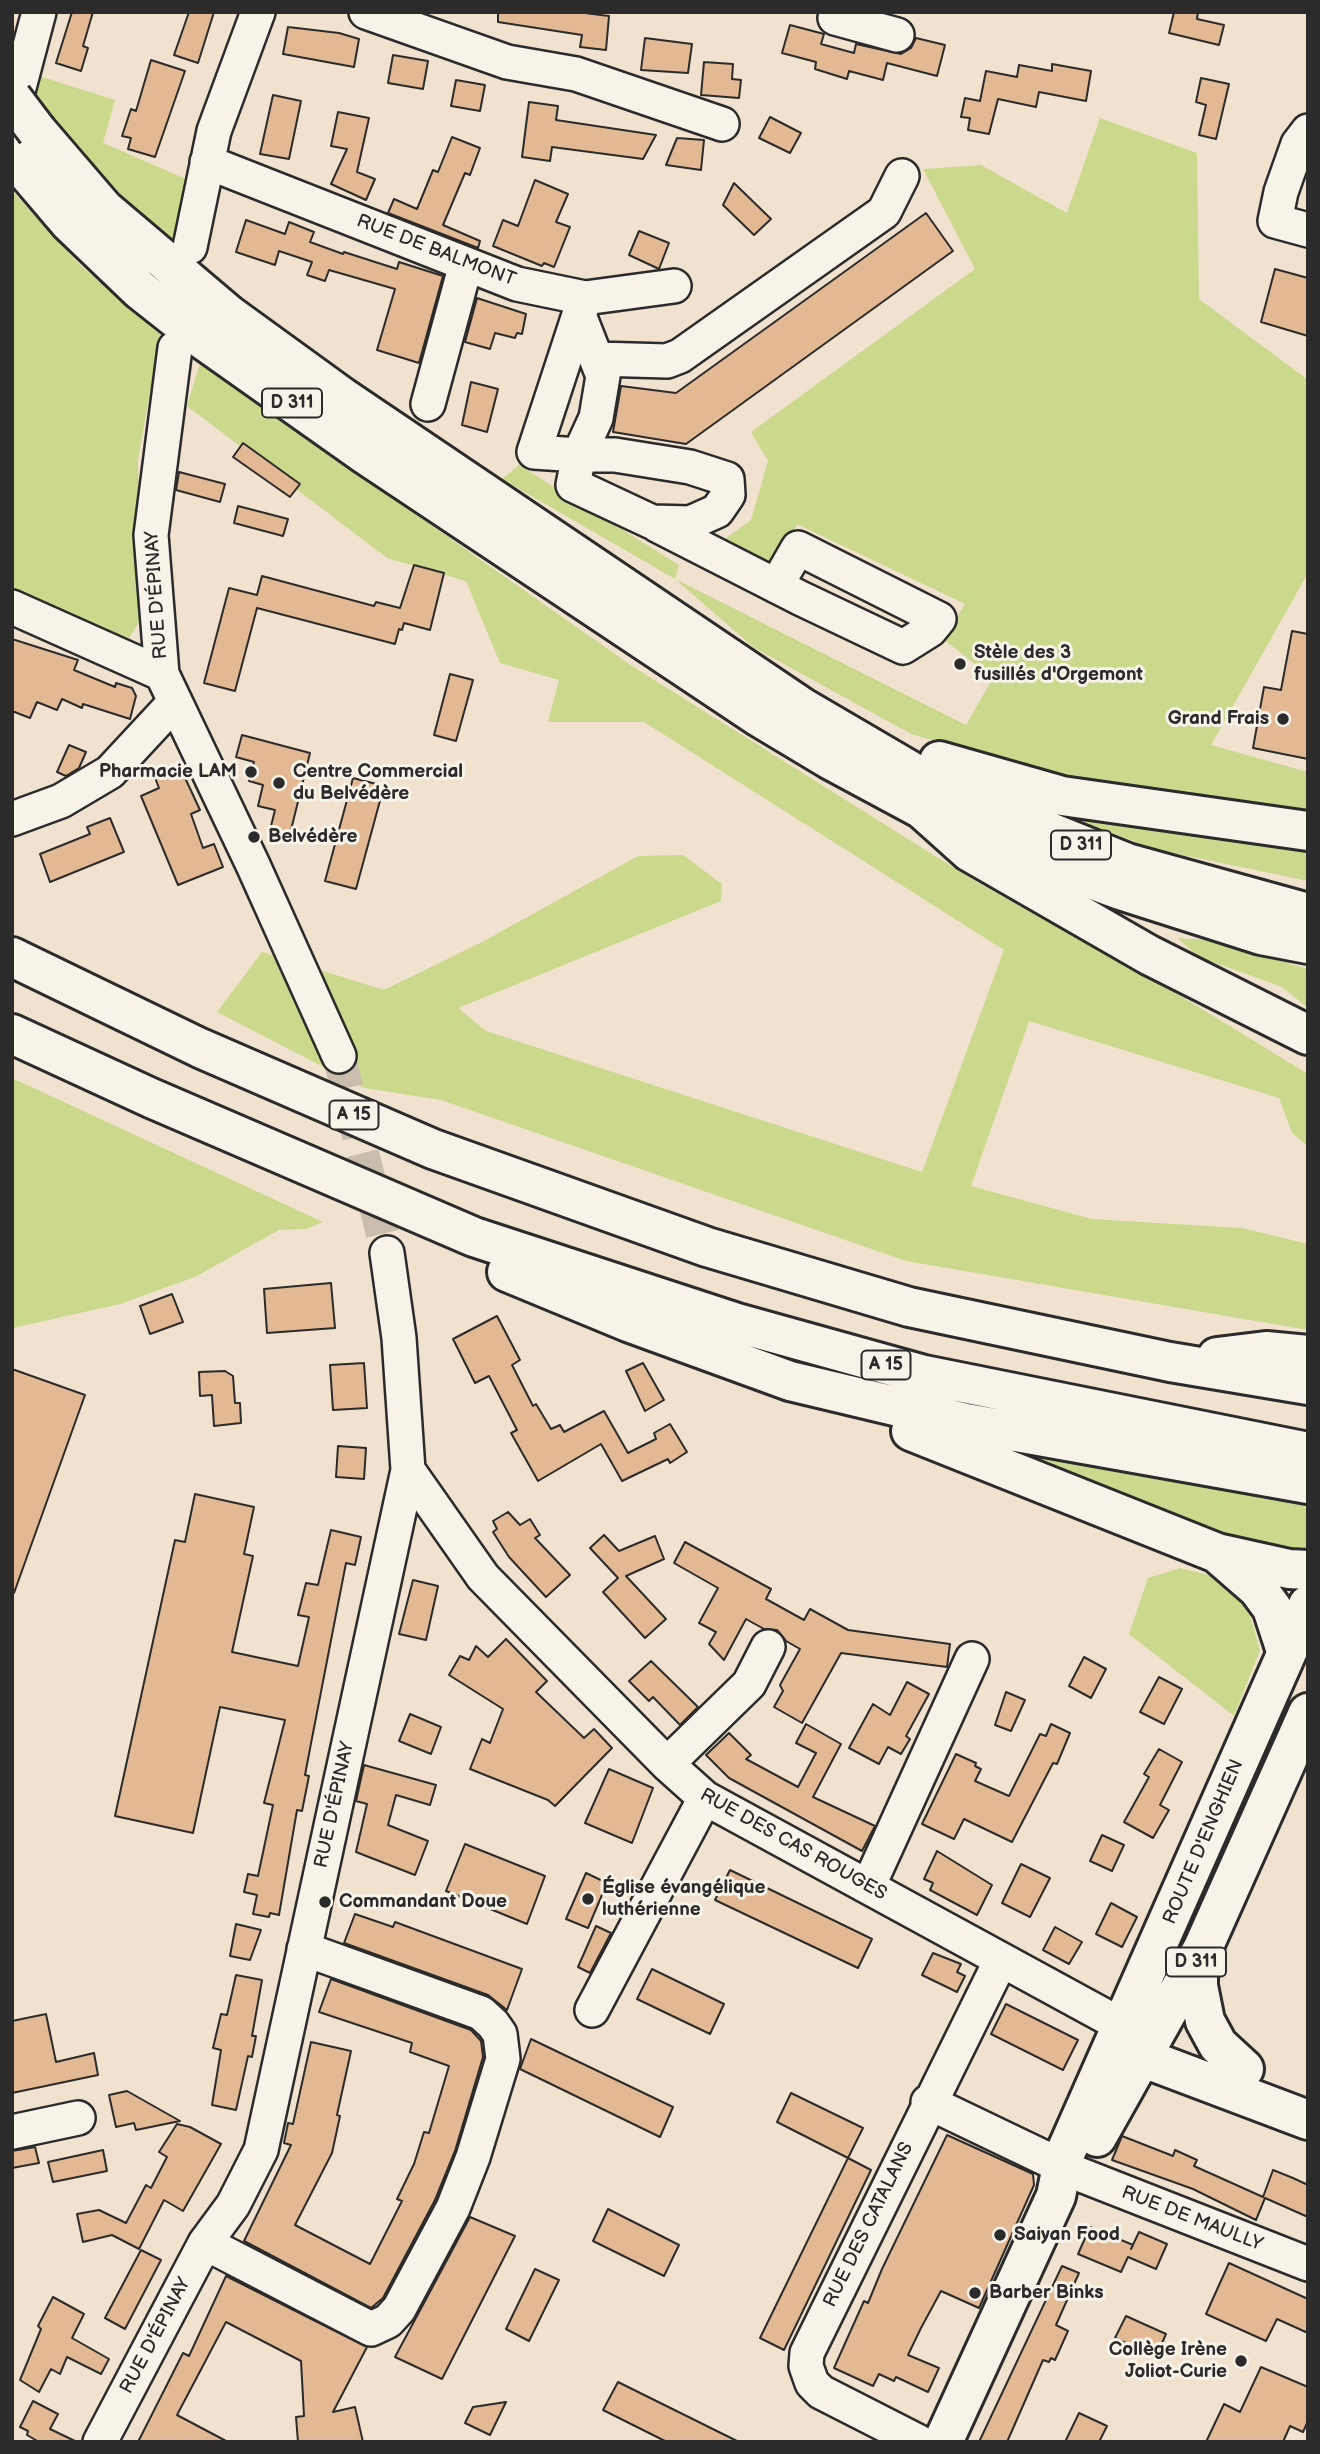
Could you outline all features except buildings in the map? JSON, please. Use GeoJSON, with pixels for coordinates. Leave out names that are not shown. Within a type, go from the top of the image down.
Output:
{"type":"FeatureCollection","features":[{"type":"Feature","properties":{"kind":"main road","name":"D 311"},"geometry":{"type":"LineString","coordinates":[[12,98],[21,143],[69,222],[150,298],[212,346],[376,461],[759,717],[829,759],[922,809],[970,852],[1149,955],[1308,1035]]}},
{"type":"Feature","properties":{"kind":"main road","name":"D 311"},"geometry":{"type":"LineString","coordinates":[[21,143],[241,323],[342,397],[738,667],[865,745],[938,784],[1127,863],[1308,914]]}},
{"type":"Feature","properties":{"kind":"main road"},"geometry":{"type":"LineString","coordinates":[[865,745],[901,745],[923,756],[1062,796],[1308,831]]}},
{"type":"Feature","properties":{"kind":"main road"},"geometry":{"type":"LineString","coordinates":[[922,809],[1022,854],[1120,890],[1261,935],[1308,944]]}},
{"type":"Feature","properties":{"kind":"main road","name":"A 15"},"geometry":{"type":"LineString","coordinates":[[12,957],[200,1048],[433,1149],[706,1247],[909,1307],[1170,1362],[1308,1385]]}},
{"type":"Feature","properties":{"kind":"main road","name":"A 15"},"geometry":{"type":"LineString","coordinates":[[12,1034],[151,1098],[474,1237],[737,1323],[924,1375],[1308,1452]]}},
{"type":"Feature","properties":{"kind":"main road"},"geometry":{"type":"LineString","coordinates":[[474,1237],[508,1273],[628,1322],[790,1381],[867,1401],[1027,1435],[1308,1484]]}},
{"type":"Feature","properties":{"kind":"main road"},"geometry":{"type":"LineString","coordinates":[[1170,1362],[1266,1351],[1308,1355]]}},
{"type":"Feature","properties":{"kind":"main road"},"geometry":{"type":"LineString","coordinates":[[867,1401],[887,1421],[1217,1553],[1289,1569],[1308,1570]]}},
{"type":"Feature","properties":{"kind":"main road"},"geometry":{"type":"LineString","coordinates":[[1217,1553],[1258,1589],[1272,1608],[1286,1651]]}},
{"type":"Feature","properties":{"kind":"main road","name":"ROUTE D'ENGHIEN"},"geometry":{"type":"LineString","coordinates":[[943,2442],[1065,2179],[1139,2040],[1286,1651],[1308,1605]]}},
{"type":"Feature","properties":{"kind":"main road","name":"ROUTE D'ENGHIEN"},"geometry":{"type":"LineString","coordinates":[[1139,2040],[1198,1958],[1308,1713]]}},
{"type":"Feature","properties":{"kind":"main road"},"geometry":{"type":"LineString","coordinates":[[1198,1958],[1198,1986],[1205,2021],[1218,2045],[1244,2069]]}},
{"type":"Feature","properties":{"kind":"main road"},"geometry":{"type":"LineString","coordinates":[[1139,2040],[1244,2069],[1308,2093]]}},
{"type":"Feature","properties":{"kind":"main road"},"geometry":{"type":"LineString","coordinates":[[1139,2040],[1308,2120]]}},
{"type":"Feature","properties":{"kind":"street"},"geometry":{"type":"LineString","coordinates":[[21,143],[39,12]]}},
{"type":"Feature","properties":{"kind":"street"},"geometry":{"type":"LineString","coordinates":[[190,247],[214,131],[258,12]]}},
{"type":"Feature","properties":{"kind":"street"},"geometry":{"type":"LineString","coordinates":[[366,12],[507,62],[576,74],[722,124]]}},
{"type":"Feature","properties":{"kind":"street"},"geometry":{"type":"LineString","coordinates":[[837,12],[835,18],[897,35]]}},
{"type":"Feature","properties":{"kind":"street"},"geometry":{"type":"LineString","coordinates":[[1308,131],[1298,144],[1281,192],[1275,221],[1308,230]]}},
{"type":"Feature","properties":{"kind":"street","name":"RUE DE BALMONT"},"geometry":{"type":"LineString","coordinates":[[206,162],[517,284],[582,306],[674,286]]}},
{"type":"Feature","properties":{"kind":"street"},"geometry":{"type":"LineString","coordinates":[[597,359],[667,360],[680,356],[884,212],[902,176]]}},
{"type":"Feature","properties":{"kind":"street"},"geometry":{"type":"LineString","coordinates":[[428,404],[466,264]]}},
{"type":"Feature","properties":{"kind":"street"},"geometry":{"type":"LineString","coordinates":[[582,306],[603,376],[596,418],[579,455],[573,485],[776,586]]}},
{"type":"Feature","properties":{"kind":"street"},"geometry":{"type":"LineString","coordinates":[[582,306],[534,452],[615,455],[690,467],[727,479],[728,495],[717,510],[690,523],[652,522]]}},
{"type":"Feature","properties":{"kind":"street","name":"RUE D'ÉPINAY"},"geometry":{"type":"LineString","coordinates":[[175,348],[151,535],[169,688],[271,903],[339,1056]]}},
{"type":"Feature","properties":{"kind":"street"},"geometry":{"type":"LineString","coordinates":[[12,607],[169,688],[110,772],[61,801],[12,819]]}},
{"type":"Feature","properties":{"kind":"street","name":"RUE D'ÉPINAY"},"geometry":{"type":"LineString","coordinates":[[100,2442],[205,2243],[233,2205],[261,2150],[408,1470],[399,1338],[387,1253]]}},
{"type":"Feature","properties":{"kind":"street","name":"RUE DES CAS ROUGES"},"geometry":{"type":"LineString","coordinates":[[408,1470],[483,1577],[667,1764],[705,1798],[1001,1960],[1139,2040]]}},
{"type":"Feature","properties":{"kind":"street"},"geometry":{"type":"LineString","coordinates":[[667,1764],[748,1684],[768,1647]]}},
{"type":"Feature","properties":{"kind":"street"},"geometry":{"type":"LineString","coordinates":[[868,1887],[971,1659]]}},
{"type":"Feature","properties":{"kind":"street"},"geometry":{"type":"LineString","coordinates":[[592,2010],[705,1798]]}},
{"type":"Feature","properties":{"kind":"street"},"geometry":{"type":"LineString","coordinates":[[205,2243],[371,2329],[388,2321],[400,2309],[453,2207],[473,2157],[503,2059],[500,2034],[493,2024],[481,2013],[304,1949]]}},
{"type":"Feature","properties":{"kind":"street","name":"RUE DES CATALANS"},"geometry":{"type":"LineString","coordinates":[[919,2442],[821,2392],[812,2383],[806,2366],[807,2353],[928,2102],[1001,1960]]}},
{"type":"Feature","properties":{"kind":"street","name":"RUE DE MAULLY"},"geometry":{"type":"LineString","coordinates":[[928,2102],[1065,2179],[1308,2264]]}},
{"type":"Feature","properties":{"kind":"street"},"geometry":{"type":"LineString","coordinates":[[12,2132],[78,2118]]}},
{"type":"Feature","properties":{"kind":"green space"},"geometry":{"type":"Polygon","coordinates":[[[36,75],[115,100],[103,143],[186,179],[178,245],[163,238],[121,204],[34,102],[36,75]]]}},
{"type":"Feature","properties":{"kind":"green space"},"geometry":{"type":"Polygon","coordinates":[[[1100,118],[1197,153],[1199,299],[1308,380],[1308,573],[1211,745],[1308,772],[1308,819],[1182,801],[1025,767],[911,734],[753,647],[675,579],[966,725],[993,678],[943,639],[965,604],[797,524],[773,574],[718,544],[751,520],[768,461],[751,432],[975,269],[923,169],[981,165],[1067,213],[1100,118]]]}},
{"type":"Feature","properties":{"kind":"green space"},"geometry":{"type":"Polygon","coordinates":[[[12,191],[79,264],[160,334],[138,460],[141,619],[129,638],[12,592],[12,191]]]}},
{"type":"Feature","properties":{"kind":"green space"},"geometry":{"type":"Polygon","coordinates":[[[200,363],[632,666],[975,881],[1184,998],[1308,1074],[1308,1146],[1292,1133],[1279,1098],[1029,1021],[971,1186],[1092,1219],[1242,1228],[1308,1244],[1308,1330],[906,1261],[441,1100],[364,1088],[217,1012],[262,952],[384,990],[482,942],[638,856],[683,855],[722,884],[721,901],[458,1008],[486,1031],[922,1172],[1004,950],[644,722],[548,722],[559,680],[500,663],[466,581],[387,558],[187,406],[200,363]]]}},
{"type":"Feature","properties":{"kind":"green space"},"geometry":{"type":"Polygon","coordinates":[[[519,465],[679,565],[675,579],[502,479],[519,465]]]}},
{"type":"Feature","properties":{"kind":"green space"},"geometry":{"type":"Polygon","coordinates":[[[1037,804],[1308,841],[1308,881],[1154,849],[1037,804]]]}},
{"type":"Feature","properties":{"kind":"green space"},"geometry":{"type":"Polygon","coordinates":[[[1177,938],[1211,940],[1308,969],[1308,1008],[1282,987],[1199,957],[1177,938]]]}},
{"type":"Feature","properties":{"kind":"green space"},"geometry":{"type":"Polygon","coordinates":[[[12,1078],[323,1222],[306,1229],[279,1230],[195,1277],[120,1304],[13,1328],[12,1078]]]}},
{"type":"Feature","properties":{"kind":"green space"},"geometry":{"type":"Polygon","coordinates":[[[1007,1451],[1308,1504],[1308,1551],[1282,1562],[1007,1451]]]}},
{"type":"Feature","properties":{"kind":"green space"},"geometry":{"type":"Polygon","coordinates":[[[1180,1568],[1221,1578],[1247,1605],[1260,1650],[1234,1716],[1129,1634],[1148,1578],[1180,1568]]]}},
{"type":"Feature","properties":{"kind":"tunnel"},"geometry":{"type":"LineString","coordinates":[[339,1056],[387,1253]]}},
{"type":"Feature","properties":{"kind":"place","name":"Stèle des 3 fusillés d'Orgemont"},"geometry":{"type":"Point","coordinates":[960,664]}},
{"type":"Feature","properties":{"kind":"place","name":"Grand Frais"},"geometry":{"type":"Point","coordinates":[1283,719]}},
{"type":"Feature","properties":{"kind":"place","name":"Pharmacie LAM"},"geometry":{"type":"Point","coordinates":[251,772]}},
{"type":"Feature","properties":{"kind":"place","name":"Centre Commercial du Belvédère"},"geometry":{"type":"Point","coordinates":[279,783]}},
{"type":"Feature","properties":{"kind":"place","name":"Belvédère"},"geometry":{"type":"Point","coordinates":[254,837]}},
{"type":"Feature","properties":{"kind":"place","name":"Église évangélique luthérienne"},"geometry":{"type":"Point","coordinates":[588,1899]}},
{"type":"Feature","properties":{"kind":"place","name":"Commandant Doue"},"geometry":{"type":"Point","coordinates":[325,1902]}},
{"type":"Feature","properties":{"kind":"place","name":"Saiyan Food"},"geometry":{"type":"Point","coordinates":[1000,2235]}},
{"type":"Feature","properties":{"kind":"place","name":"Barber Binks"},"geometry":{"type":"Point","coordinates":[975,2293]}},
{"type":"Feature","properties":{"kind":"place","name":"Collège Irène Joliot-Curie"},"geometry":{"type":"Point","coordinates":[1241,2361]}}]}
